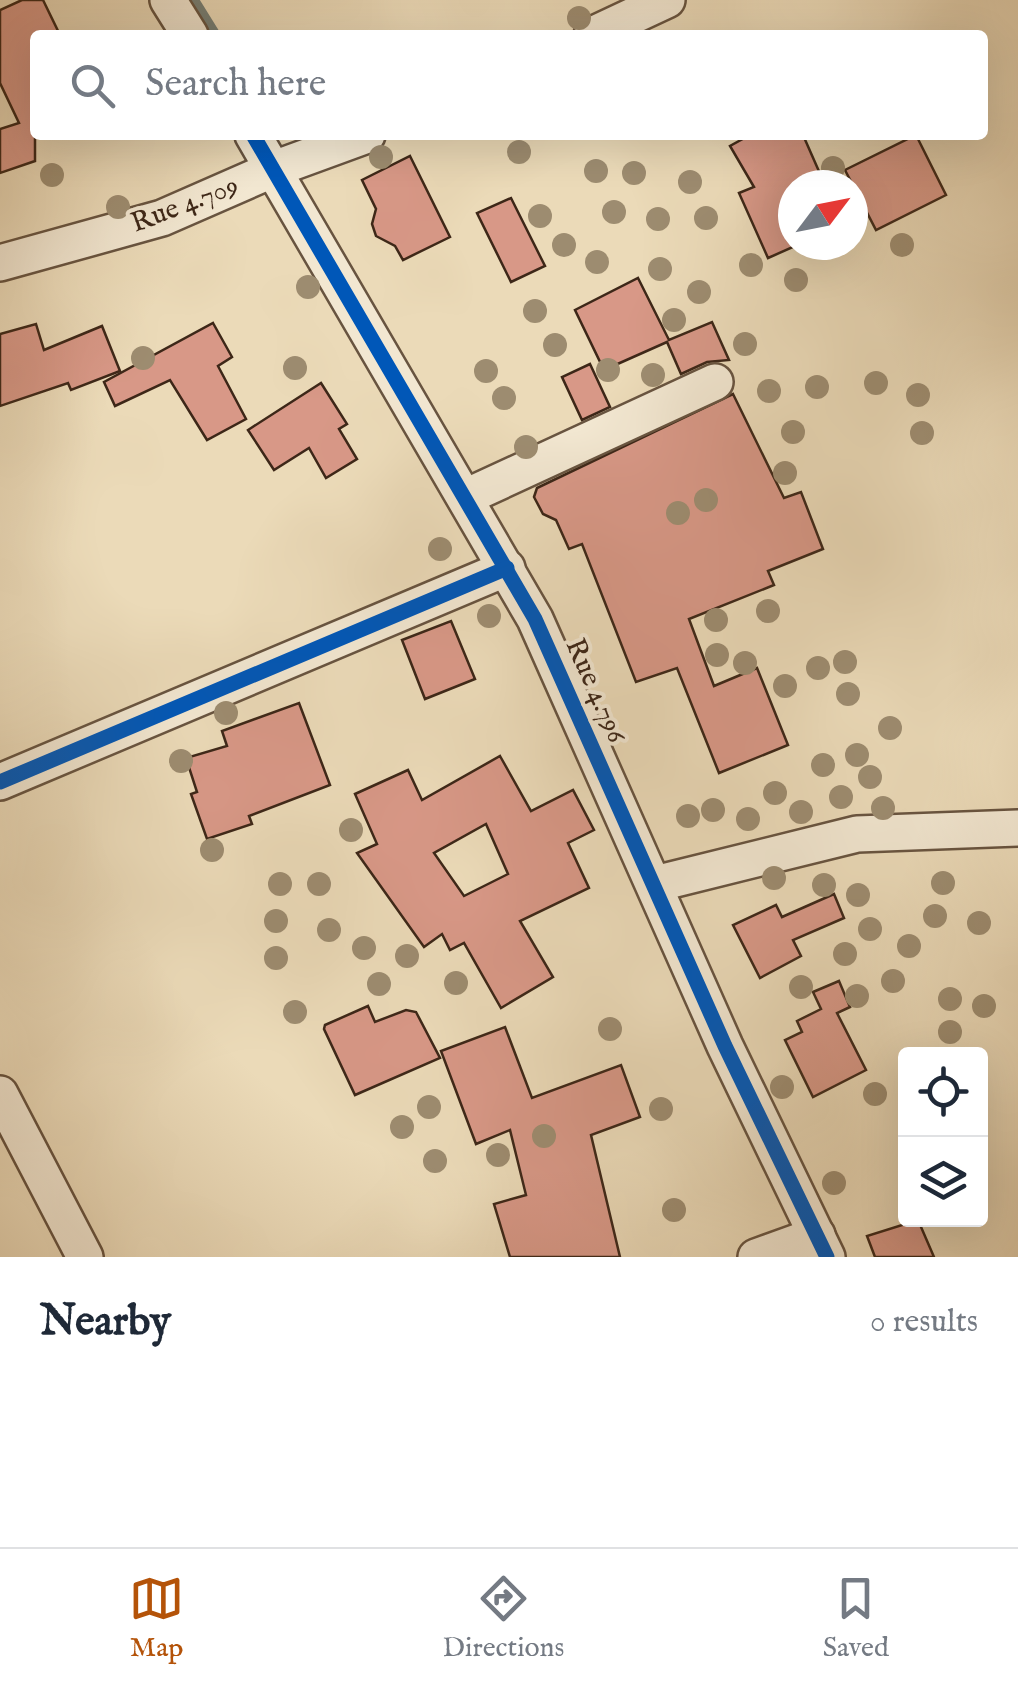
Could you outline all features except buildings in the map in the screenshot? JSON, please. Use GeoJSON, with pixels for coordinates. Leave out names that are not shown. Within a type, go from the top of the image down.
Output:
{"type":"FeatureCollection","features":[{"type":"Feature","properties":{"kind":"street"},"geometry":{"type":"LineString","coordinates":[[168,0],[187,30]]}},
{"type":"Feature","properties":{"kind":"street"},"geometry":{"type":"LineString","coordinates":[[603,30],[667,0]]}},
{"type":"Feature","properties":{"kind":"street","name":"Rue 4.796"},"geometry":{"type":"LineString","coordinates":[[255,140],[468,496],[535,619],[725,1046],[822,1246]]}},
{"type":"Feature","properties":{"kind":"street","name":"Rue 4.709"},"geometry":{"type":"LineString","coordinates":[[0,263],[162,218],[274,169],[353,140]]}},
{"type":"Feature","properties":{"kind":"street"},"geometry":{"type":"LineString","coordinates":[[468,496],[715,382]]}},
{"type":"Feature","properties":{"kind":"street"},"geometry":{"type":"LineString","coordinates":[[0,782],[507,568]]}},
{"type":"Feature","properties":{"kind":"street"},"geometry":{"type":"LineString","coordinates":[[655,884],[857,834],[1018,828]]}},
{"type":"Feature","properties":{"kind":"street"},"geometry":{"type":"LineString","coordinates":[[0,1094],[85,1257]]}},
{"type":"Feature","properties":{"kind":"street"},"geometry":{"type":"LineString","coordinates":[[756,1257],[822,1246]]}},
{"type":"Feature","properties":{"kind":"waterway"},"geometry":{"type":"LineString","coordinates":[[194,0],[213,30]]}},
{"type":"Feature","properties":{"kind":"cycle path"},"geometry":{"type":"LineString","coordinates":[[256,140],[535,619],[725,1046],[827,1257]]}},
{"type":"Feature","properties":{"kind":"cycle path"},"geometry":{"type":"LineString","coordinates":[[0,782],[507,568]]}}]}
